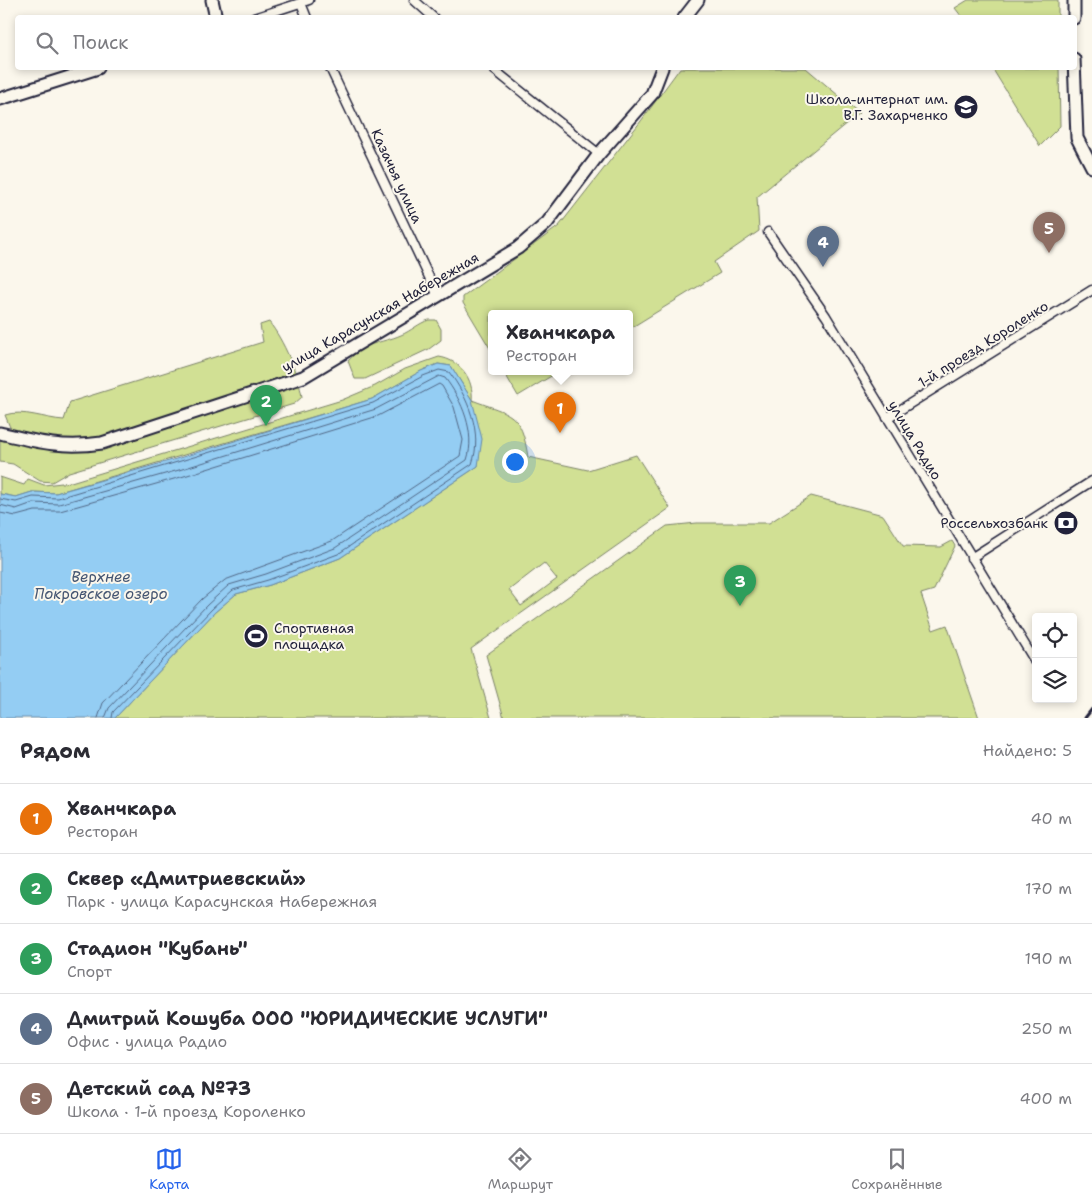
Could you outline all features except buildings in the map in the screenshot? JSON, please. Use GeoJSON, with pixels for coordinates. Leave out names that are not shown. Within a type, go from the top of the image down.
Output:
{"type":"FeatureCollection","features":[{"type":"Feature","properties":{"kind":"street"},"geometry":{"type":"LineString","coordinates":[[212,0],[215,15]]}},
{"type":"Feature","properties":{"kind":"street"},"geometry":{"type":"LineString","coordinates":[[263,15],[309,0]]}},
{"type":"Feature","properties":{"kind":"street"},"geometry":{"type":"LineString","coordinates":[[414,0],[431,15]]}},
{"type":"Feature","properties":{"kind":"street"},"geometry":{"type":"LineString","coordinates":[[686,15],[698,0]]}},
{"type":"Feature","properties":{"kind":"street"},"geometry":{"type":"LineString","coordinates":[[1074,0],[1074,15]]}},
{"type":"Feature","properties":{"kind":"street"},"geometry":{"type":"LineString","coordinates":[[300,3],[306,15]]}},
{"type":"Feature","properties":{"kind":"street"},"geometry":{"type":"LineString","coordinates":[[0,99],[92,70]]}},
{"type":"Feature","properties":{"kind":"street","name":"Казачья улица"},"geometry":{"type":"LineString","coordinates":[[331,70],[438,296]]}},
{"type":"Feature","properties":{"kind":"street"},"geometry":{"type":"LineString","coordinates":[[494,70],[599,154]]}},
{"type":"Feature","properties":{"kind":"street","name":"улица Карасунская Набережная"},"geometry":{"type":"LineString","coordinates":[[0,433],[48,445],[76,447],[102,443],[303,377],[518,248],[547,223],[599,154],[652,94],[661,70]]}},
{"type":"Feature","properties":{"kind":"street"},"geometry":{"type":"LineString","coordinates":[[1075,70],[1078,138],[1092,167]]}},
{"type":"Feature","properties":{"kind":"street","name":"улица Радио"},"geometry":{"type":"LineString","coordinates":[[768,232],[826,316],[1033,658]]}},
{"type":"Feature","properties":{"kind":"street","name":"1-й проезд Короленко"},"geometry":{"type":"LineString","coordinates":[[887,418],[1092,290]]}},
{"type":"Feature","properties":{"kind":"street"},"geometry":{"type":"LineString","coordinates":[[971,558],[1092,481]]}},
{"type":"Feature","properties":{"kind":"green space"},"geometry":{"type":"Polygon","coordinates":[[[968,0],[1058,0],[1058,15],[960,15],[955,8],[968,0]]]}},
{"type":"Feature","properties":{"kind":"green space"},"geometry":{"type":"Polygon","coordinates":[[[679,70],[808,70],[859,113],[757,197],[759,231],[714,262],[720,273],[633,327],[633,310],[488,310],[488,345],[463,303],[463,297],[559,226],[679,70]]]}},
{"type":"Feature","properties":{"kind":"green space"},"geometry":{"type":"Polygon","coordinates":[[[993,70],[1059,70],[1060,126],[1040,146],[993,70]]]}},
{"type":"Feature","properties":{"kind":"green space"},"geometry":{"type":"Polygon","coordinates":[[[429,320],[436,320],[441,329],[441,340],[429,349],[365,379],[355,379],[348,361],[360,350],[401,335],[429,320]]]}},
{"type":"Feature","properties":{"kind":"green space"},"geometry":{"type":"Polygon","coordinates":[[[269,322],[285,348],[298,379],[302,397],[294,404],[69,472],[52,482],[40,481],[13,464],[0,462],[0,440],[16,442],[5,415],[19,413],[64,420],[70,402],[263,342],[260,325],[269,322]]]}},
{"type":"Feature","properties":{"kind":"green space"},"geometry":{"type":"Polygon","coordinates":[[[439,357],[447,359],[459,366],[468,378],[471,385],[472,400],[451,366],[438,364],[421,371],[372,399],[329,412],[56,493],[32,492],[16,497],[0,494],[0,477],[24,485],[28,479],[44,485],[71,482],[342,400],[375,386],[405,369],[439,357]]]}},
{"type":"Feature","properties":{"kind":"green space"},"geometry":{"type":"Polygon","coordinates":[[[506,375],[553,375],[518,396],[506,375]]]}},
{"type":"Feature","properties":{"kind":"green space"},"geometry":{"type":"Polygon","coordinates":[[[472,400],[505,412],[512,417],[522,431],[528,457],[588,470],[636,455],[670,508],[471,649],[491,718],[115,718],[215,612],[236,594],[270,585],[340,558],[478,466],[472,400]],[[544,563],[509,590],[521,606],[557,579],[544,563]]]}},
{"type":"Feature","properties":{"kind":"green space"},"geometry":{"type":"Polygon","coordinates":[[[811,496],[883,515],[903,546],[941,547],[952,541],[955,546],[934,590],[921,594],[933,630],[947,625],[979,718],[504,718],[486,655],[667,526],[697,523],[769,523],[811,496]]]}},
{"type":"Feature","properties":{"kind":"water","name":"Верхнее Покровское озеро"},"geometry":{"type":"Polygon","coordinates":[[[438,364],[451,366],[472,400],[482,439],[478,466],[340,558],[270,585],[236,594],[215,612],[115,718],[0,718],[0,494],[16,497],[32,492],[56,493],[176,459],[372,399],[421,371],[438,364]]]}},
{"type":"Feature","properties":{"kind":"railway"},"geometry":{"type":"LineString","coordinates":[[1085,718],[1092,709]]}},
{"type":"Feature","properties":{"kind":"place","name":"Школа-интернат им. В.Г. Захарченко"},"geometry":{"type":"Point","coordinates":[966,107]}},
{"type":"Feature","properties":{"kind":"place","name":"Детский сад №73"},"geometry":{"type":"Point","coordinates":[1049,253]}},
{"type":"Feature","properties":{"kind":"place","name":"Дмитрий Кошуба ООО \"ЮРИДИЧЕСКИЕ УСЛУГИ\""},"geometry":{"type":"Point","coordinates":[823,267]}},
{"type":"Feature","properties":{"kind":"place","name":"Сквер «Дмитриевский»"},"geometry":{"type":"Point","coordinates":[266,426]}},
{"type":"Feature","properties":{"kind":"place","name":"Хванчкара"},"geometry":{"type":"Point","coordinates":[560,433]}},
{"type":"Feature","properties":{"kind":"place","name":"Россельхозбанк"},"geometry":{"type":"Point","coordinates":[1066,523]}},
{"type":"Feature","properties":{"kind":"place","name":"Стадион \"Кубань\""},"geometry":{"type":"Point","coordinates":[740,606]}},
{"type":"Feature","properties":{"kind":"place","name":"Спортивная площадка"},"geometry":{"type":"Point","coordinates":[256,636]}}]}
